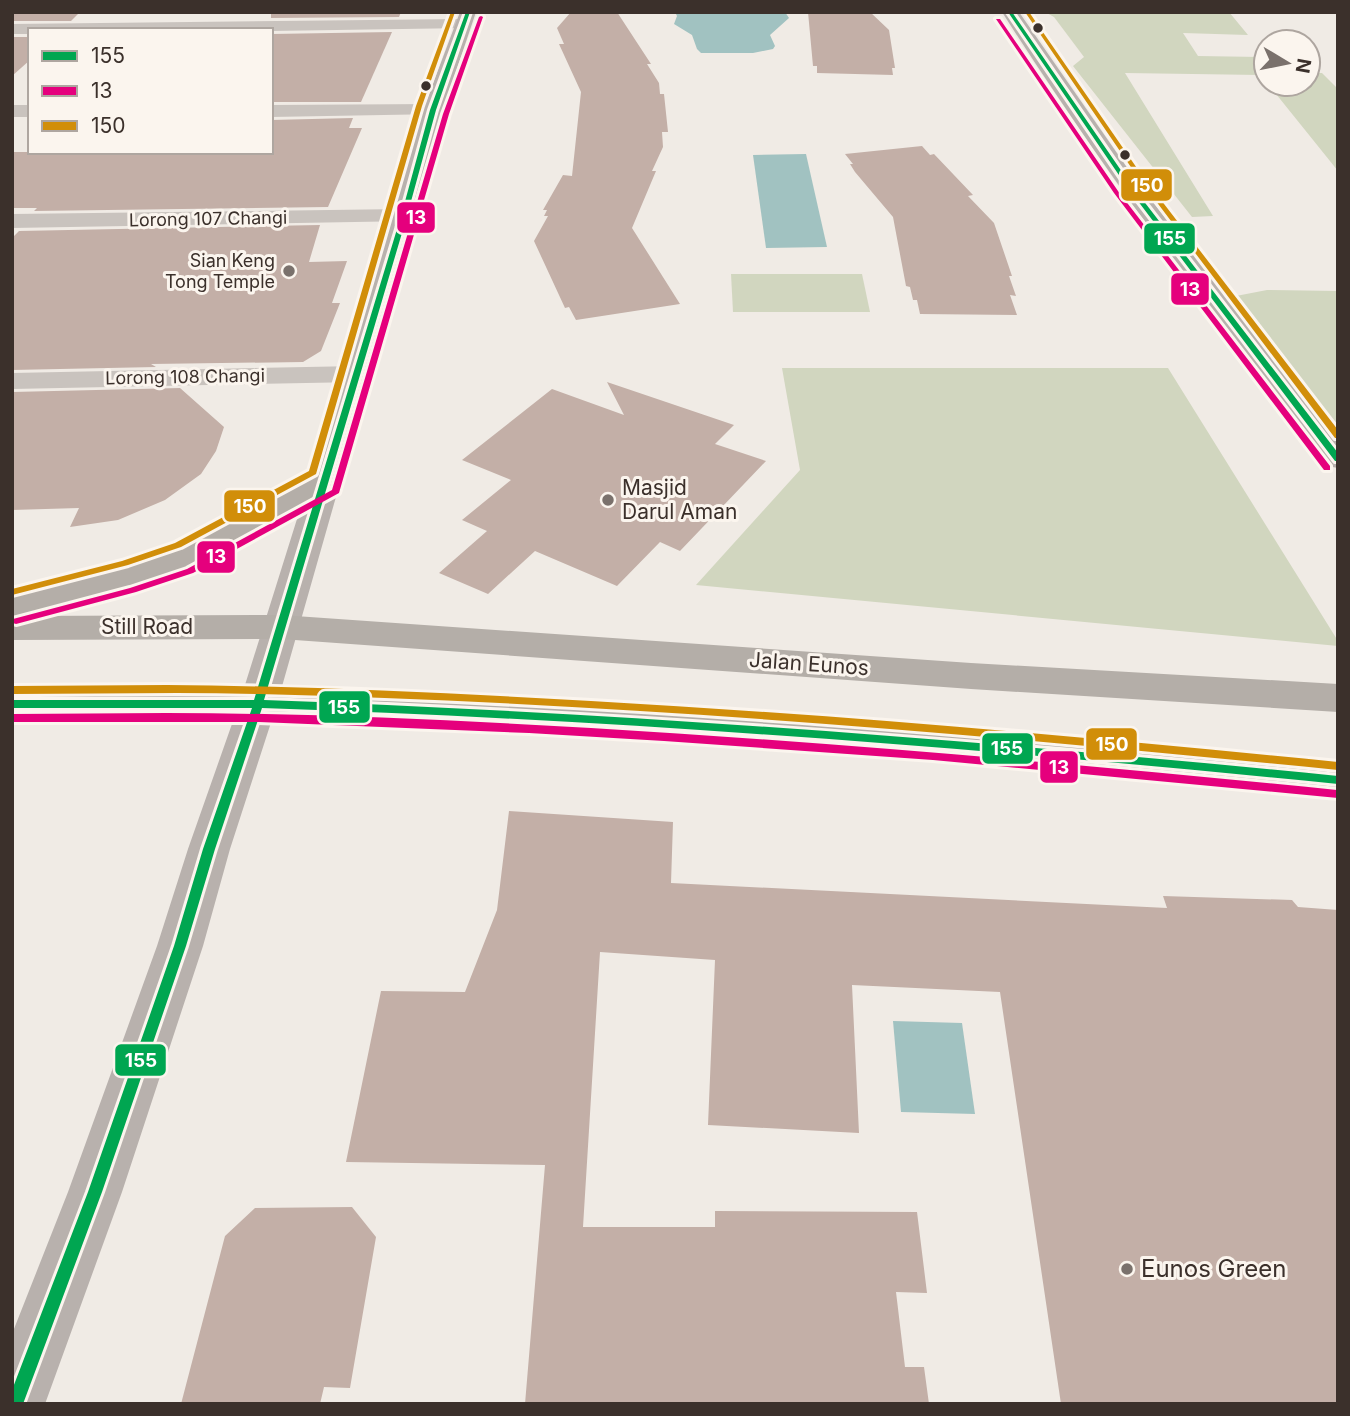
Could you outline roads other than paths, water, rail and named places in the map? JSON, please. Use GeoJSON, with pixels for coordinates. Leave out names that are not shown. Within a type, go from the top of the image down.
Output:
{"type":"FeatureCollection","features":[{"type":"Feature","properties":{"kind":"highway"},"geometry":{"type":"LineString","coordinates":[[12,607],[129,576],[184,558],[325,482]]}},
{"type":"Feature","properties":{"kind":"highway","name":"Still Road"},"geometry":{"type":"LineString","coordinates":[[12,628],[281,627]]}},
{"type":"Feature","properties":{"kind":"highway","name":"Jalan Eunos"},"geometry":{"type":"LineString","coordinates":[[281,627],[957,675],[1338,698]]}},
{"type":"Feature","properties":{"kind":"highway"},"geometry":{"type":"LineString","coordinates":[[12,704],[258,704],[562,718],[887,737],[1127,757],[1338,780]]}},
{"type":"Feature","properties":{"kind":"main road"},"geometry":{"type":"LineString","coordinates":[[1010,12],[1046,68],[1169,239],[1338,458]]}},
{"type":"Feature","properties":{"kind":"main road"},"geometry":{"type":"LineString","coordinates":[[15,1404],[108,1153],[180,946],[209,849],[258,704],[358,374],[432,110],[465,18]]}},
{"type":"Feature","properties":{"kind":"street"},"geometry":{"type":"LineString","coordinates":[[53,28],[465,18]]}},
{"type":"Feature","properties":{"kind":"street"},"geometry":{"type":"LineString","coordinates":[[273,111],[432,110]]}},
{"type":"Feature","properties":{"kind":"street","name":"Lorong 107 Changi"},"geometry":{"type":"LineString","coordinates":[[12,221],[404,216]]}},
{"type":"Feature","properties":{"kind":"street","name":"Lorong 108 Changi"},"geometry":{"type":"LineString","coordinates":[[12,381],[358,374]]}},
{"type":"Feature","properties":{"kind":"water"},"geometry":{"type":"Polygon","coordinates":[[[675,12],[785,12],[789,18],[770,35],[775,46],[773,49],[753,53],[701,53],[692,35],[674,24],[677,16],[675,12]]]}},
{"type":"Feature","properties":{"kind":"water"},"geometry":{"type":"Polygon","coordinates":[[[806,154],[827,247],[766,248],[753,155],[806,154]]]}},
{"type":"Feature","properties":{"kind":"water"},"geometry":{"type":"Polygon","coordinates":[[[893,1021],[962,1023],[975,1114],[901,1112],[893,1021]]]}},
{"type":"Feature","properties":{"kind":"place","name":"Sian Keng Tong Temple"},"geometry":{"type":"Point","coordinates":[289,271]}},
{"type":"Feature","properties":{"kind":"place","name":"Masjid Darul Aman"},"geometry":{"type":"Point","coordinates":[608,500]}},
{"type":"Feature","properties":{"kind":"place","name":"Eunos Green"},"geometry":{"type":"Point","coordinates":[1127,1269]}}]}
